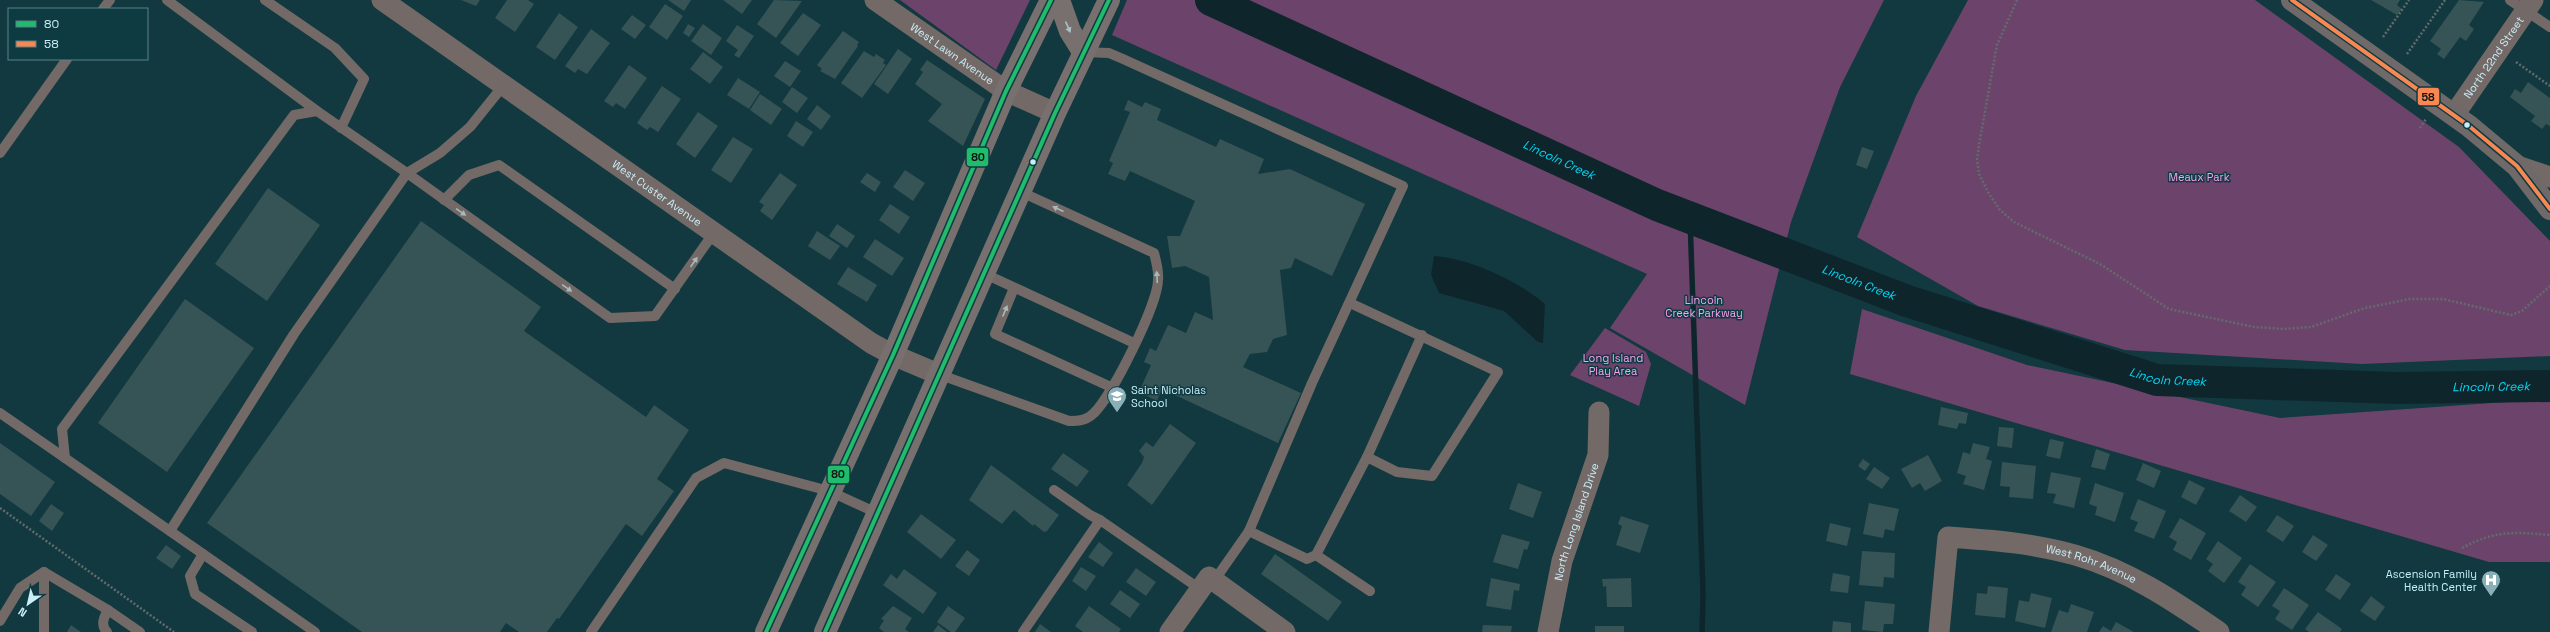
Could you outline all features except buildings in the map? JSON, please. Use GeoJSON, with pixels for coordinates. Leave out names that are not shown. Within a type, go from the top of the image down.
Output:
{"type":"FeatureCollection","features":[{"type":"Feature","properties":{"kind":"main road"},"geometry":{"type":"LineString","coordinates":[[766,632],[892,355],[1006,91],[1051,0]]}},
{"type":"Feature","properties":{"kind":"main road"},"geometry":{"type":"LineString","coordinates":[[1059,0],[1070,31],[1083,52]]}},
{"type":"Feature","properties":{"kind":"main road"},"geometry":{"type":"LineString","coordinates":[[825,632],[1054,113],[1109,0]]}},
{"type":"Feature","properties":{"kind":"street","name":"West Custer Avenue"},"geometry":{"type":"LineString","coordinates":[[382,0],[864,339],[892,355],[938,374]]}},
{"type":"Feature","properties":{"kind":"street","name":"West Lawn Avenue"},"geometry":{"type":"LineString","coordinates":[[875,0],[1006,91],[1054,113]]}},
{"type":"Feature","properties":{"kind":"street"},"geometry":{"type":"LineString","coordinates":[[2292,0],[2454,115],[2517,166],[2550,209]]}},
{"type":"Feature","properties":{"kind":"street","name":"North 22nd Street"},"geometry":{"type":"LineString","coordinates":[[2454,115],[2523,4]]}},
{"type":"Feature","properties":{"kind":"street"},"geometry":{"type":"LineString","coordinates":[[2517,166],[2550,177]]}},
{"type":"Feature","properties":{"kind":"street","name":"North Long Island Drive"},"geometry":{"type":"LineString","coordinates":[[1548,632],[1562,561],[1598,454],[1599,412]]}},
{"type":"Feature","properties":{"kind":"street","name":"West Rohr Avenue"},"geometry":{"type":"LineString","coordinates":[[1939,632],[1948,537],[2013,542],[2052,549],[2097,562],[2152,588],[2219,632]]}},
{"type":"Feature","properties":{"kind":"street"},"geometry":{"type":"LineString","coordinates":[[1170,632],[1208,582],[1285,632]]}},
{"type":"Feature","properties":{"kind":"lane"},"geometry":{"type":"LineString","coordinates":[[104,8],[110,0]]}},
{"type":"Feature","properties":{"kind":"lane"},"geometry":{"type":"LineString","coordinates":[[167,0],[341,128],[610,318],[655,316],[713,234]]}},
{"type":"Feature","properties":{"kind":"lane"},"geometry":{"type":"LineString","coordinates":[[265,0],[335,48],[364,79],[341,128]]}},
{"type":"Feature","properties":{"kind":"lane"},"geometry":{"type":"LineString","coordinates":[[2523,4],[2550,27]]}},
{"type":"Feature","properties":{"kind":"lane"},"geometry":{"type":"LineString","coordinates":[[1054,490],[1090,516],[1100,520],[1208,582],[1249,531],[1312,383],[1403,186],[1109,53],[1083,52]]}},
{"type":"Feature","properties":{"kind":"lane"},"geometry":{"type":"LineString","coordinates":[[0,153],[66,60]]}},
{"type":"Feature","properties":{"kind":"lane"},"geometry":{"type":"LineString","coordinates":[[170,531],[294,334],[407,174],[440,153],[470,127],[503,86]]}},
{"type":"Feature","properties":{"kind":"lane"},"geometry":{"type":"LineString","coordinates":[[66,458],[62,429],[294,115],[318,111]]}},
{"type":"Feature","properties":{"kind":"lane"},"geometry":{"type":"LineString","coordinates":[[444,200],[469,175],[499,165],[675,289]]}},
{"type":"Feature","properties":{"kind":"lane"},"geometry":{"type":"LineString","coordinates":[[938,374],[1069,421],[1084,420],[1095,412],[1113,388],[1147,314],[1158,280],[1154,253],[1019,191]]}},
{"type":"Feature","properties":{"kind":"lane"},"geometry":{"type":"LineString","coordinates":[[983,273],[1134,343]]}},
{"type":"Feature","properties":{"kind":"lane"},"geometry":{"type":"LineString","coordinates":[[1014,288],[995,334],[1113,388]]}},
{"type":"Feature","properties":{"kind":"lane"},"geometry":{"type":"LineString","coordinates":[[1350,303],[1422,335],[1498,372],[1432,476],[1398,472],[1367,458]]}},
{"type":"Feature","properties":{"kind":"lane"},"geometry":{"type":"LineString","coordinates":[[1249,531],[1307,559],[1316,555],[1367,458],[1422,335]]}},
{"type":"Feature","properties":{"kind":"lane"},"geometry":{"type":"LineString","coordinates":[[0,413],[315,632]]}},
{"type":"Feature","properties":{"kind":"lane"},"geometry":{"type":"LineString","coordinates":[[591,632],[696,478],[724,463],[829,491],[877,513]]}},
{"type":"Feature","properties":{"kind":"lane"},"geometry":{"type":"LineString","coordinates":[[1023,632],[1100,520]]}},
{"type":"Feature","properties":{"kind":"lane"},"geometry":{"type":"LineString","coordinates":[[204,554],[190,576],[195,594],[252,632]]}},
{"type":"Feature","properties":{"kind":"lane"},"geometry":{"type":"LineString","coordinates":[[1316,555],[1370,591]]}},
{"type":"Feature","properties":{"kind":"lane"},"geometry":{"type":"LineString","coordinates":[[44,572],[108,610],[140,632]]}},
{"type":"Feature","properties":{"kind":"lane"},"geometry":{"type":"LineString","coordinates":[[0,621],[20,588],[44,572]]}},
{"type":"Feature","properties":{"kind":"lane"},"geometry":{"type":"LineString","coordinates":[[44,572],[44,632]]}},
{"type":"Feature","properties":{"kind":"lane"},"geometry":{"type":"LineString","coordinates":[[107,632],[104,629],[103,619],[108,610]]}},
{"type":"Feature","properties":{"kind":"path"},"geometry":{"type":"LineString","coordinates":[[2017,0],[1997,46],[1977,159],[1979,174],[1989,194],[2000,210],[2014,222],[2100,264],[2169,309],[2254,327],[2284,329],[2311,327],[2365,308],[2410,299],[2443,299],[2511,315],[2522,311],[2550,286]]}},
{"type":"Feature","properties":{"kind":"path"},"geometry":{"type":"LineString","coordinates":[[2383,37],[2409,0]]}},
{"type":"Feature","properties":{"kind":"path"},"geometry":{"type":"LineString","coordinates":[[2407,54],[2445,0]]}},
{"type":"Feature","properties":{"kind":"path"},"geometry":{"type":"LineString","coordinates":[[2516,62],[2550,86]]}},
{"type":"Feature","properties":{"kind":"path"},"geometry":{"type":"LineString","coordinates":[[2420,128],[2426,119]]}},
{"type":"Feature","properties":{"kind":"path"},"geometry":{"type":"LineString","coordinates":[[0,508],[174,632]]}},
{"type":"Feature","properties":{"kind":"path"},"geometry":{"type":"LineString","coordinates":[[2462,548],[2483,537],[2501,533],[2550,535]]}},
{"type":"Feature","properties":{"kind":"green space"},"geometry":{"type":"Polygon","coordinates":[[[900,0],[1030,0],[996,70],[900,0]]]}},
{"type":"Feature","properties":{"kind":"green space","name":"Lincoln Creek Parkway"},"geometry":{"type":"Polygon","coordinates":[[[1127,0],[1884,0],[1840,87],[1791,222],[1745,405],[1610,328],[1647,274],[1112,35],[1127,0]]]}},
{"type":"Feature","properties":{"kind":"green space","name":"Meaux Park"},"geometry":{"type":"Polygon","coordinates":[[[1968,0],[2255,0],[2459,147],[2550,241],[2550,356],[2362,364],[2125,350],[1978,306],[1857,237],[1916,96],[1968,0]]]}},
{"type":"Feature","properties":{"kind":"green space"},"geometry":{"type":"Polygon","coordinates":[[[1862,309],[2027,365],[2280,418],[2550,399],[2550,562],[2489,562],[1850,374],[1862,309]]]}},
{"type":"Feature","properties":{"kind":"green space","name":"Long Island Play Area"},"geometry":{"type":"Polygon","coordinates":[[[1605,328],[1646,352],[1651,364],[1639,406],[1570,375],[1605,328]]]}},
{"type":"Feature","properties":{"kind":"water"},"geometry":{"type":"Polygon","coordinates":[[[1434,256],[1462,261],[1477,266],[1507,279],[1534,295],[1545,304],[1543,343],[1538,342],[1504,311],[1439,293],[1431,275],[1434,256]]]}},
{"type":"Feature","properties":{"kind":"waterway","name":"Lincoln Creek"},"geometry":{"type":"LineString","coordinates":[[1211,0],[1657,205],[1907,301],[2157,380],[2397,388],[2550,386]]}},
{"type":"Feature","properties":{"kind":"waterway"},"geometry":{"type":"LineString","coordinates":[[1690,218],[1703,594],[1702,632]]}},
{"type":"Feature","properties":{"kind":"transit line","name":"80"},"geometry":{"type":"LineString","coordinates":[[766,632],[893,355],[1006,91],[1051,0]]}},
{"type":"Feature","properties":{"kind":"transit line","name":"80"},"geometry":{"type":"LineString","coordinates":[[825,632],[1055,113],[1109,0]]}},
{"type":"Feature","properties":{"kind":"transit line","name":"58"},"geometry":{"type":"LineString","coordinates":[[2292,0],[2469,126],[2517,166],[2550,209]]}},
{"type":"Feature","properties":{"kind":"place","name":"Saint Nicholas School"},"geometry":{"type":"Point","coordinates":[1117,413]}},
{"type":"Feature","properties":{"kind":"place","name":"Ascension Family Health Center"},"geometry":{"type":"Point","coordinates":[2491,597]}}]}
